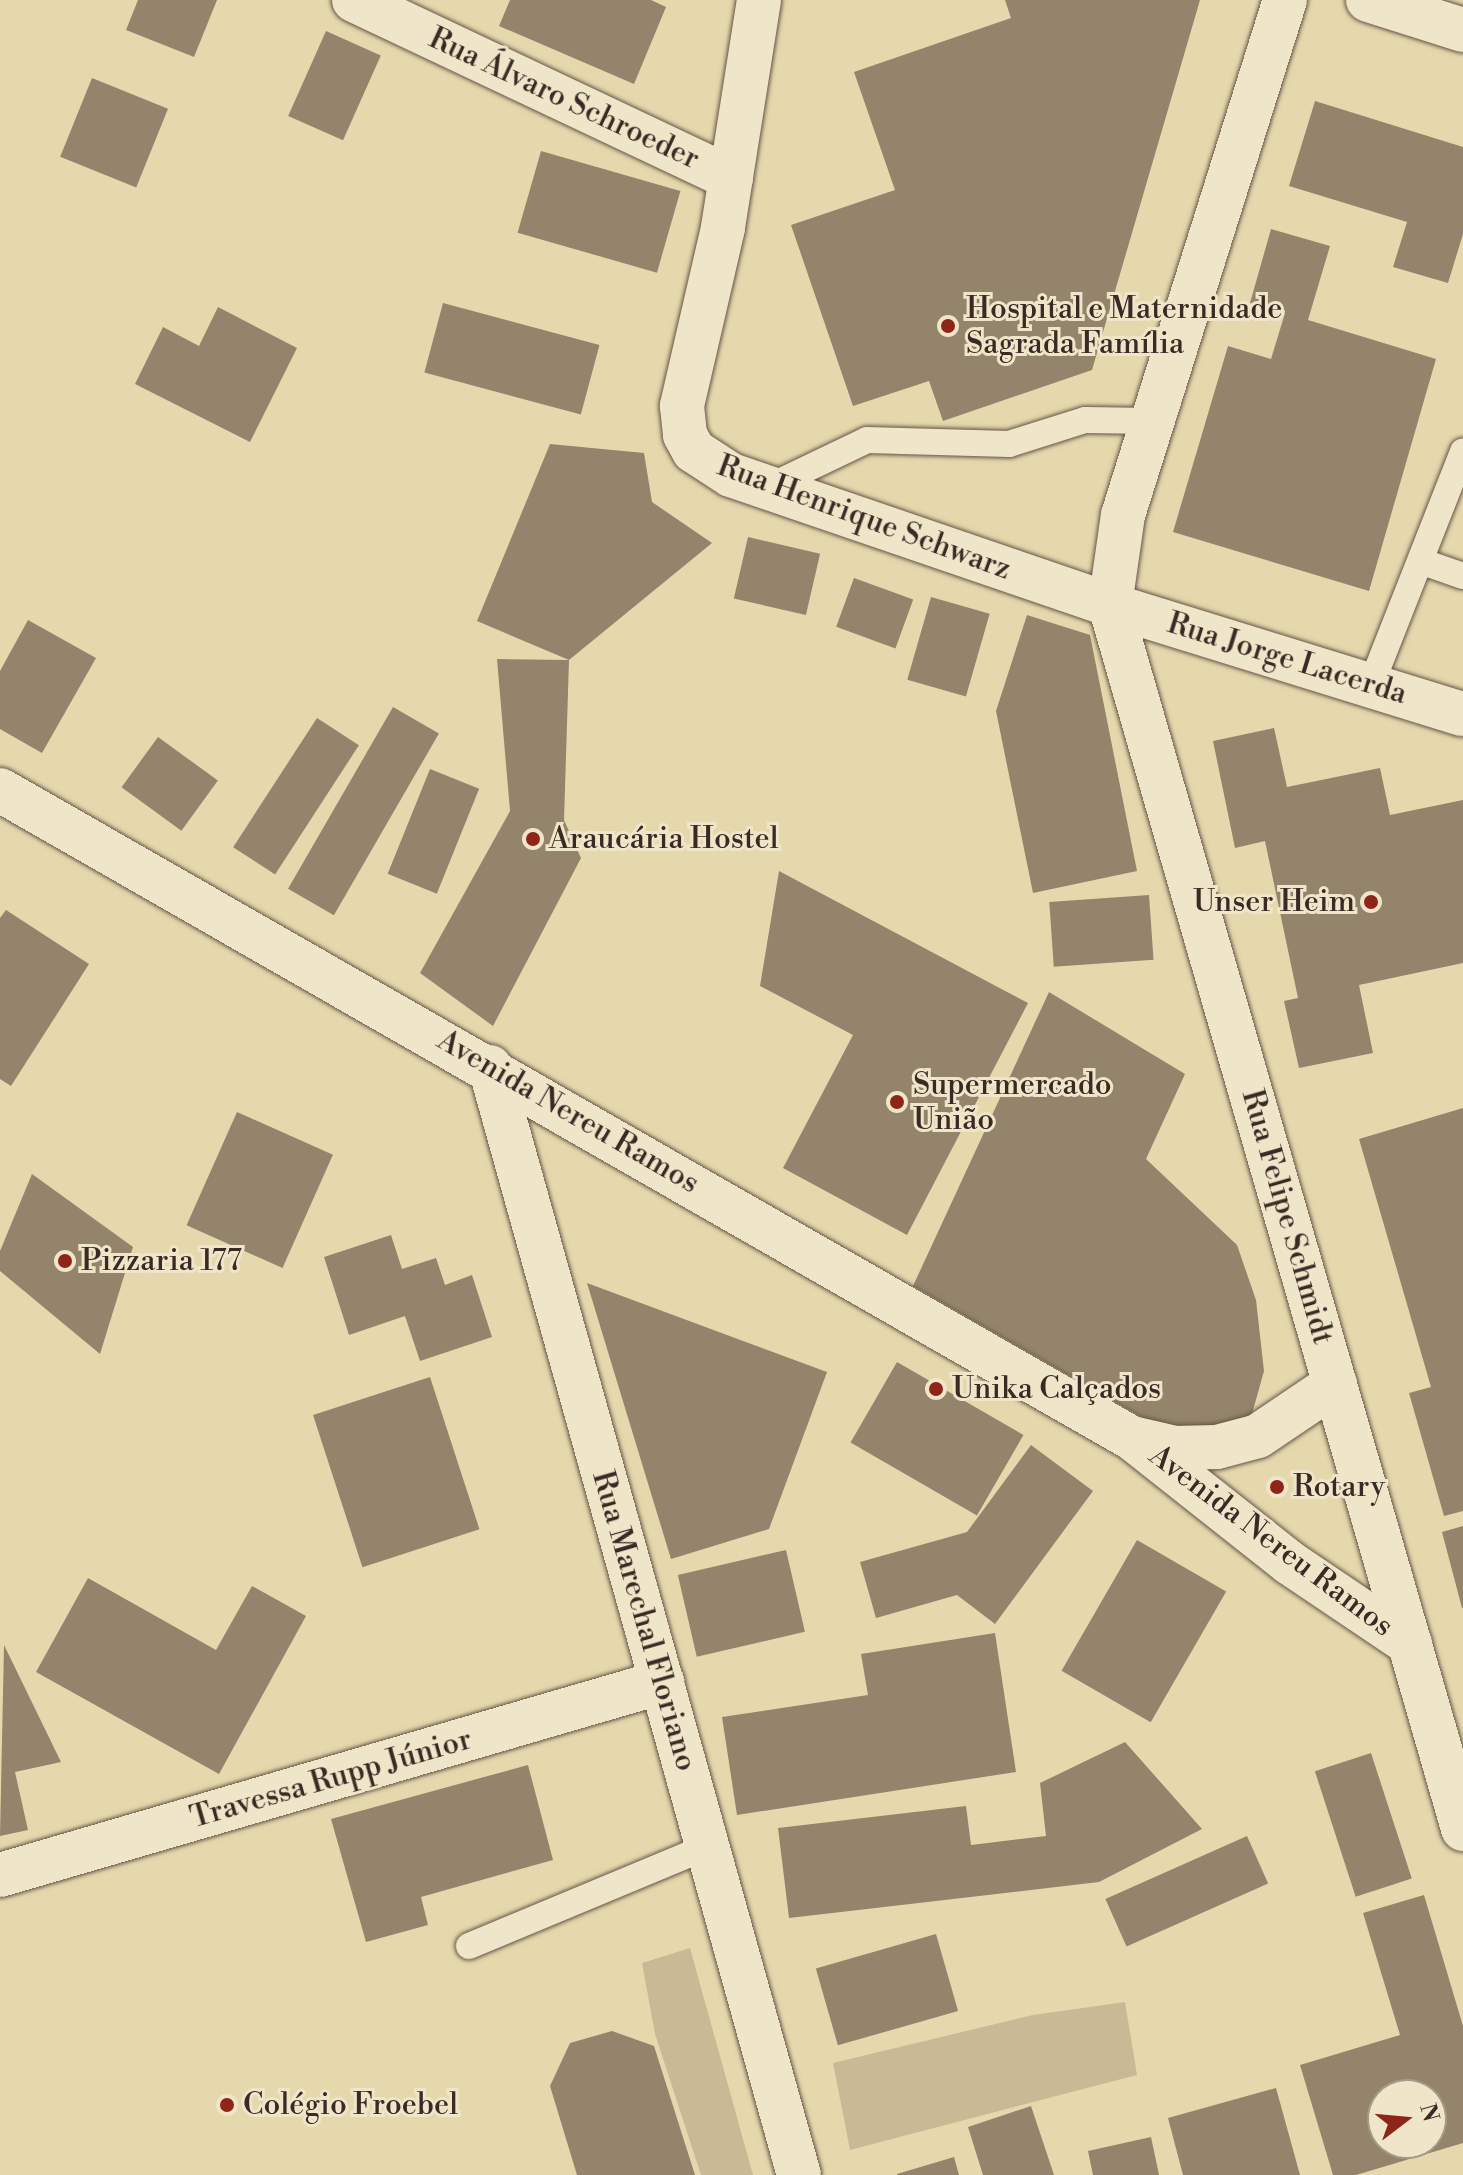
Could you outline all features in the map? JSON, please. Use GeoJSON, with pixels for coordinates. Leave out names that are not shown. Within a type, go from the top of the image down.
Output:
{"type":"FeatureCollection","features":[{"type":"Feature","properties":{"kind":"street","name":"Rua Álvaro Schroeder"},"geometry":{"type":"LineString","coordinates":[[354,0],[731,178]]}},
{"type":"Feature","properties":{"kind":"street","name":"Rua Henrique Schwarz"},"geometry":{"type":"LineString","coordinates":[[759,0],[731,178],[682,406],[685,435],[705,463],[1110,605]]}},
{"type":"Feature","properties":{"kind":"street"},"geometry":{"type":"LineString","coordinates":[[1110,605],[1120,528],[1285,0]]}},
{"type":"Feature","properties":{"kind":"street"},"geometry":{"type":"LineString","coordinates":[[1368,0],[1463,30]]}},
{"type":"Feature","properties":{"kind":"street","name":"Rua Jorge Lacerda"},"geometry":{"type":"LineString","coordinates":[[1110,605],[1463,714]]}},
{"type":"Feature","properties":{"kind":"street","name":"Rua Felipe Schmidt"},"geometry":{"type":"LineString","coordinates":[[1110,605],[1463,1829]]}},
{"type":"Feature","properties":{"kind":"street","name":"Avenida Nereu Ramos"},"geometry":{"type":"LineString","coordinates":[[0,790],[490,1067],[1133,1439],[1290,1563],[1410,1644]]}},
{"type":"Feature","properties":{"kind":"street","name":"Rua Marechal Floriano"},"geometry":{"type":"LineString","coordinates":[[490,1067],[799,2175]]}},
{"type":"Feature","properties":{"kind":"street","name":"Avenida Nereu Ramos"},"geometry":{"type":"LineString","coordinates":[[1133,1439],[1174,1448],[1244,1440],[1295,1416],[1335,1384]]}},
{"type":"Feature","properties":{"kind":"street","name":"Travessa Rupp Júnior"},"geometry":{"type":"LineString","coordinates":[[0,1875],[662,1682]]}},
{"type":"Feature","properties":{"kind":"lane"},"geometry":{"type":"LineString","coordinates":[[771,486],[867,440],[1009,444],[1085,420],[1151,421]]}},
{"type":"Feature","properties":{"kind":"lane"},"geometry":{"type":"LineString","coordinates":[[1371,685],[1423,562],[1463,452]]}},
{"type":"Feature","properties":{"kind":"lane"},"geometry":{"type":"LineString","coordinates":[[1423,562],[1463,576]]}},
{"type":"Feature","properties":{"kind":"lane"},"geometry":{"type":"LineString","coordinates":[[469,1946],[707,1847]]}},
{"type":"Feature","properties":{"kind":"shaded area"},"geometry":{"type":"Polygon","coordinates":[[[690,1948],[753,2175],[701,2175],[655,2034],[642,1963],[690,1948]]]}},
{"type":"Feature","properties":{"kind":"shaded area"},"geometry":{"type":"Polygon","coordinates":[[[1125,2002],[1137,2075],[850,2150],[833,2063],[1033,2015],[1125,2002]]]}},
{"type":"Feature","properties":{"kind":"building"},"geometry":{"type":"Polygon","coordinates":[[[138,0],[217,0],[194,57],[126,30],[138,0]]]}},
{"type":"Feature","properties":{"kind":"building"},"geometry":{"type":"Polygon","coordinates":[[[510,0],[651,0],[666,7],[634,84],[499,26],[510,0]]]}},
{"type":"Feature","properties":{"kind":"building"},"geometry":{"type":"Polygon","coordinates":[[[1005,0],[1200,0],[1092,370],[943,421],[929,381],[853,406],[791,225],[895,190],[854,72],[1011,18],[1005,0]]]}},
{"type":"Feature","properties":{"kind":"building"},"geometry":{"type":"Polygon","coordinates":[[[326,31],[381,55],[343,140],[288,116],[326,31]]]}},
{"type":"Feature","properties":{"kind":"building"},"geometry":{"type":"Polygon","coordinates":[[[92,78],[168,109],[136,188],[60,157],[92,78]]]}},
{"type":"Feature","properties":{"kind":"building"},"geometry":{"type":"Polygon","coordinates":[[[1315,101],[1463,147],[1463,234],[1448,283],[1393,267],[1407,222],[1289,186],[1315,101]]]}},
{"type":"Feature","properties":{"kind":"building"},"geometry":{"type":"Polygon","coordinates":[[[541,151],[680,191],[657,273],[518,233],[541,151]]]}},
{"type":"Feature","properties":{"kind":"building"},"geometry":{"type":"Polygon","coordinates":[[[1271,229],[1330,246],[1308,320],[1436,359],[1369,591],[1173,532],[1228,346],[1271,359],[1285,313],[1250,303],[1271,229]]]}},
{"type":"Feature","properties":{"kind":"building"},"geometry":{"type":"Polygon","coordinates":[[[443,303],[599,345],[581,414],[424,373],[443,303]]]}},
{"type":"Feature","properties":{"kind":"building"},"geometry":{"type":"Polygon","coordinates":[[[218,307],[297,348],[250,442],[135,384],[163,327],[199,346],[218,307]]]}},
{"type":"Feature","properties":{"kind":"building"},"geometry":{"type":"Polygon","coordinates":[[[550,444],[644,453],[652,502],[712,543],[569,660],[477,621],[550,444]]]}},
{"type":"Feature","properties":{"kind":"building"},"geometry":{"type":"Polygon","coordinates":[[[748,537],[820,554],[806,615],[734,598],[748,537]]]}},
{"type":"Feature","properties":{"kind":"building"},"geometry":{"type":"Polygon","coordinates":[[[854,578],[913,600],[895,648],[836,627],[854,578]]]}},
{"type":"Feature","properties":{"kind":"building"},"geometry":{"type":"Polygon","coordinates":[[[931,597],[990,614],[966,696],[907,680],[931,597]]]}},
{"type":"Feature","properties":{"kind":"building"},"geometry":{"type":"Polygon","coordinates":[[[1027,615],[1090,635],[1137,871],[1033,893],[996,711],[1027,615]]]}},
{"type":"Feature","properties":{"kind":"building"},"geometry":{"type":"Polygon","coordinates":[[[28,620],[96,658],[42,753],[0,729],[0,671],[28,620]]]}},
{"type":"Feature","properties":{"kind":"building","name":"Araucária Hostel"},"geometry":{"type":"Polygon","coordinates":[[[497,659],[569,660],[564,820],[581,858],[493,1026],[420,973],[510,811],[497,659]]]}},
{"type":"Feature","properties":{"kind":"building"},"geometry":{"type":"Polygon","coordinates":[[[393,707],[439,734],[334,915],[288,889],[393,707]]]}},
{"type":"Feature","properties":{"kind":"building"},"geometry":{"type":"Polygon","coordinates":[[[317,718],[359,745],[275,874],[233,847],[317,718]]]}},
{"type":"Feature","properties":{"kind":"building","name":"Unser Heim"},"geometry":{"type":"Polygon","coordinates":[[[1274,728],[1287,787],[1380,768],[1390,815],[1463,800],[1463,963],[1359,985],[1373,1053],[1299,1068],[1284,1001],[1298,998],[1265,841],[1235,848],[1213,741],[1274,728]]]}},
{"type":"Feature","properties":{"kind":"building"},"geometry":{"type":"Polygon","coordinates":[[[158,737],[218,780],[181,831],[122,787],[158,737]]]}},
{"type":"Feature","properties":{"kind":"building"},"geometry":{"type":"Polygon","coordinates":[[[430,769],[479,789],[437,894],[388,874],[430,769]]]}},
{"type":"Feature","properties":{"kind":"building","name":"Supermercado União"},"geometry":{"type":"Polygon","coordinates":[[[779,871],[1028,1003],[907,1235],[783,1168],[853,1035],[760,986],[779,871]]]}},
{"type":"Feature","properties":{"kind":"building"},"geometry":{"type":"Polygon","coordinates":[[[1149,895],[1154,960],[1054,967],[1049,902],[1149,895]]]}},
{"type":"Feature","properties":{"kind":"building"},"geometry":{"type":"Polygon","coordinates":[[[6,910],[89,964],[11,1086],[0,1079],[0,918],[6,910]]]}},
{"type":"Feature","properties":{"kind":"building"},"geometry":{"type":"Polygon","coordinates":[[[1049,992],[1185,1074],[1146,1159],[1237,1245],[1256,1300],[1264,1371],[1252,1414],[1192,1446],[913,1286],[1049,992]]]}},
{"type":"Feature","properties":{"kind":"building"},"geometry":{"type":"Polygon","coordinates":[[[1463,1108],[1463,1511],[1444,1516],[1409,1393],[1431,1387],[1359,1139],[1463,1108]]]}},
{"type":"Feature","properties":{"kind":"building"},"geometry":{"type":"Polygon","coordinates":[[[237,1112],[333,1155],[282,1268],[187,1225],[237,1112]]]}},
{"type":"Feature","properties":{"kind":"building","name":"Pizzaria 177"},"geometry":{"type":"Polygon","coordinates":[[[32,1174],[133,1247],[100,1354],[0,1271],[0,1251],[32,1174]]]}},
{"type":"Feature","properties":{"kind":"building"},"geometry":{"type":"Polygon","coordinates":[[[391,1235],[402,1269],[436,1258],[445,1285],[472,1275],[492,1337],[420,1361],[405,1316],[349,1335],[324,1257],[391,1235]]]}},
{"type":"Feature","properties":{"kind":"building"},"geometry":{"type":"Polygon","coordinates":[[[587,1283],[827,1372],[769,1529],[671,1559],[587,1283]]]}},
{"type":"Feature","properties":{"kind":"building"},"geometry":{"type":"Polygon","coordinates":[[[897,1362],[1023,1435],[977,1516],[850,1443],[897,1362]]]}},
{"type":"Feature","properties":{"kind":"building"},"geometry":{"type":"Polygon","coordinates":[[[430,1377],[479,1529],[362,1567],[313,1415],[430,1377]]]}},
{"type":"Feature","properties":{"kind":"building"},"geometry":{"type":"Polygon","coordinates":[[[1031,1445],[1093,1491],[995,1624],[957,1595],[876,1618],[860,1562],[967,1532],[1031,1445]]]}},
{"type":"Feature","properties":{"kind":"building"},"geometry":{"type":"Polygon","coordinates":[[[1463,1526],[1463,1608],[1462,1608],[1442,1532],[1463,1526]]]}},
{"type":"Feature","properties":{"kind":"building"},"geometry":{"type":"Polygon","coordinates":[[[1137,1540],[1226,1592],[1151,1722],[1062,1671],[1137,1540]]]}},
{"type":"Feature","properties":{"kind":"building"},"geometry":{"type":"Polygon","coordinates":[[[786,1550],[805,1632],[697,1657],[678,1575],[786,1550]]]}},
{"type":"Feature","properties":{"kind":"building"},"geometry":{"type":"Polygon","coordinates":[[[88,1578],[216,1650],[252,1586],[306,1616],[219,1774],[36,1672],[88,1578]]]}},
{"type":"Feature","properties":{"kind":"building"},"geometry":{"type":"Polygon","coordinates":[[[995,1633],[1016,1772],[737,1815],[722,1717],[868,1695],[861,1654],[995,1633]]]}},
{"type":"Feature","properties":{"kind":"building"},"geometry":{"type":"Polygon","coordinates":[[[4,1645],[61,1762],[15,1772],[28,1830],[0,1836],[4,1645]]]}},
{"type":"Feature","properties":{"kind":"building"},"geometry":{"type":"Polygon","coordinates":[[[1125,1742],[1202,1829],[1099,1882],[789,1918],[778,1828],[966,1806],[971,1845],[1046,1836],[1040,1783],[1125,1742]]]}},
{"type":"Feature","properties":{"kind":"building"},"geometry":{"type":"Polygon","coordinates":[[[1371,1753],[1412,1879],[1356,1897],[1315,1771],[1371,1753]]]}},
{"type":"Feature","properties":{"kind":"building"},"geometry":{"type":"Polygon","coordinates":[[[528,1765],[553,1860],[421,1897],[428,1925],[366,1942],[331,1819],[528,1765]]]}},
{"type":"Feature","properties":{"kind":"building"},"geometry":{"type":"Polygon","coordinates":[[[1247,1836],[1268,1884],[1127,1947],[1105,1899],[1247,1836]]]}},
{"type":"Feature","properties":{"kind":"building"},"geometry":{"type":"Polygon","coordinates":[[[1424,1895],[1463,2026],[1463,2143],[1447,2148],[1447,2079],[1367,2079],[1367,2159],[1410,2159],[1356,2175],[1333,2175],[1300,2065],[1400,2035],[1363,1913],[1424,1895]]]}},
{"type":"Feature","properties":{"kind":"building"},"geometry":{"type":"Polygon","coordinates":[[[936,1934],[958,2011],[838,2045],[816,1968],[936,1934]]]}},
{"type":"Feature","properties":{"kind":"building"},"geometry":{"type":"Polygon","coordinates":[[[612,2031],[654,2046],[695,2175],[577,2175],[550,2086],[570,2043],[612,2031]]]}},
{"type":"Feature","properties":{"kind":"building"},"geometry":{"type":"Polygon","coordinates":[[[1276,2088],[1300,2175],[1183,2175],[1168,2118],[1276,2088]]]}},
{"type":"Feature","properties":{"kind":"building"},"geometry":{"type":"Polygon","coordinates":[[[1031,2106],[1054,2175],[983,2175],[968,2127],[1031,2106]]]}},
{"type":"Feature","properties":{"kind":"building"},"geometry":{"type":"Polygon","coordinates":[[[1151,2137],[1159,2175],[1093,2175],[1088,2151],[1151,2137]]]}},
{"type":"Feature","properties":{"kind":"building"},"geometry":{"type":"Polygon","coordinates":[[[954,2157],[959,2175],[897,2175],[897,2174],[954,2157]]]}},
{"type":"Feature","properties":{"kind":"place","name":"Hospital e Maternidade Sagrada Família"},"geometry":{"type":"Point","coordinates":[948,326]}},
{"type":"Feature","properties":{"kind":"place","name":"Araucária Hostel"},"geometry":{"type":"Point","coordinates":[533,839]}},
{"type":"Feature","properties":{"kind":"place","name":"Unser Heim"},"geometry":{"type":"Point","coordinates":[1371,902]}},
{"type":"Feature","properties":{"kind":"place","name":"Supermercado União"},"geometry":{"type":"Point","coordinates":[897,1102]}},
{"type":"Feature","properties":{"kind":"place","name":"Pizzaria 177"},"geometry":{"type":"Point","coordinates":[65,1261]}},
{"type":"Feature","properties":{"kind":"place","name":"Unika Calçados"},"geometry":{"type":"Point","coordinates":[936,1389]}},
{"type":"Feature","properties":{"kind":"place","name":"Rotary"},"geometry":{"type":"Point","coordinates":[1277,1487]}},
{"type":"Feature","properties":{"kind":"place","name":"Colégio Froebel"},"geometry":{"type":"Point","coordinates":[227,2105]}}]}
